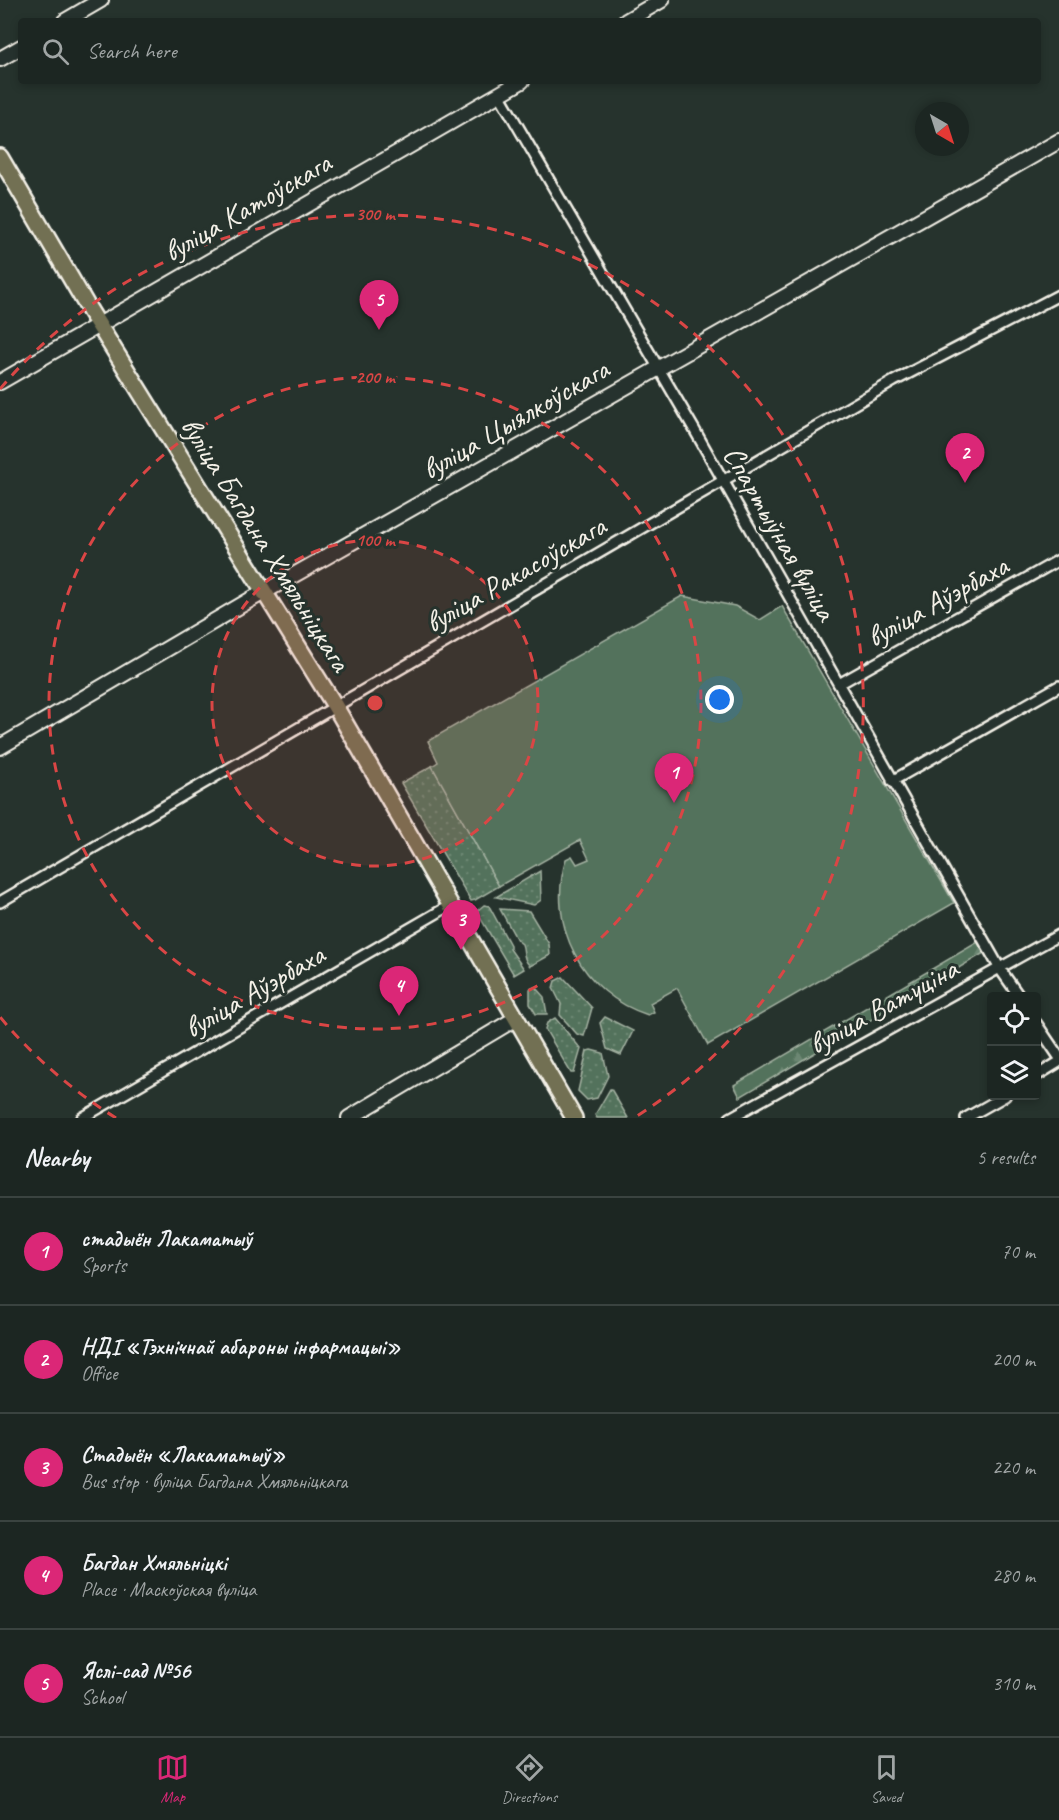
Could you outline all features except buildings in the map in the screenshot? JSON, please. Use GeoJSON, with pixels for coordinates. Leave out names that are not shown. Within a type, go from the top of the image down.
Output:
{"type":"FeatureCollection","features":[{"type":"Feature","properties":{"kind":"main road","name":"вуліца Багдана Хмяльніцкага"},"geometry":{"type":"LineString","coordinates":[[0,157],[99,324],[335,706],[574,1118]]}},
{"type":"Feature","properties":{"kind":"street"},"geometry":{"type":"LineString","coordinates":[[70,18],[101,0]]}},
{"type":"Feature","properties":{"kind":"street"},"geometry":{"type":"LineString","coordinates":[[631,18],[662,0]]}},
{"type":"Feature","properties":{"kind":"street"},"geometry":{"type":"LineString","coordinates":[[0,59],[18,49]]}},
{"type":"Feature","properties":{"kind":"street","name":"вуліца Катоўскага"},"geometry":{"type":"LineString","coordinates":[[0,382],[517,84]]}},
{"type":"Feature","properties":{"kind":"street","name":"Спартыўная вуліца"},"geometry":{"type":"LineString","coordinates":[[499,94],[839,684],[1000,969],[1016,992]]}},
{"type":"Feature","properties":{"kind":"street","name":"вуліца Цыялкоўскага"},"geometry":{"type":"LineString","coordinates":[[0,747],[263,592],[1059,141]]}},
{"type":"Feature","properties":{"kind":"street","name":"вуліца Ракасоўскага"},"geometry":{"type":"LineString","coordinates":[[0,902],[894,381],[1059,295]]}},
{"type":"Feature","properties":{"kind":"street","name":"вуліца Аўэрбаха"},"geometry":{"type":"LineString","coordinates":[[839,684],[1059,561]]}},
{"type":"Feature","properties":{"kind":"street"},"geometry":{"type":"LineString","coordinates":[[892,781],[1059,686]]}},
{"type":"Feature","properties":{"kind":"street","name":"вуліца Аўэрбаха"},"geometry":{"type":"LineString","coordinates":[[82,1118],[449,906]]}},
{"type":"Feature","properties":{"kind":"street","name":"вуліца Ватуціна"},"geometry":{"type":"LineString","coordinates":[[729,1118],[1059,935]]}},
{"type":"Feature","properties":{"kind":"street"},"geometry":{"type":"LineString","coordinates":[[349,1118],[515,1019]]}},
{"type":"Feature","properties":{"kind":"street"},"geometry":{"type":"LineString","coordinates":[[1041,1030],[1059,1057]]}},
{"type":"Feature","properties":{"kind":"street"},"geometry":{"type":"LineString","coordinates":[[1041,1073],[1059,1062]]}},
{"type":"Feature","properties":{"kind":"street"},"geometry":{"type":"LineString","coordinates":[[966,1118],[997,1100]]}},
{"type":"Feature","properties":{"kind":"green space"},"geometry":{"type":"Polygon","coordinates":[[[682,596],[735,606],[760,620],[782,606],[954,903],[708,1045],[677,988],[650,1003],[654,1012],[648,1015],[625,1005],[605,991],[588,974],[575,954],[566,932],[561,908],[561,884],[566,859],[572,856],[577,864],[589,859],[580,840],[499,886],[432,766],[438,762],[428,741],[682,596]]]}},
{"type":"Feature","properties":{"kind":"green space"},"geometry":{"type":"Polygon","coordinates":[[[432,766],[499,886],[475,900],[471,901],[401,783],[432,766]]]}},
{"type":"Feature","properties":{"kind":"green space"},"geometry":{"type":"Polygon","coordinates":[[[540,871],[541,900],[534,905],[496,897],[540,871]]]}},
{"type":"Feature","properties":{"kind":"green space"},"geometry":{"type":"Polygon","coordinates":[[[484,905],[489,906],[510,949],[524,969],[514,975],[478,914],[477,911],[484,905]]]}},
{"type":"Feature","properties":{"kind":"green space"},"geometry":{"type":"Polygon","coordinates":[[[500,909],[529,911],[549,944],[550,955],[530,966],[525,958],[522,944],[517,940],[500,909]]]}},
{"type":"Feature","properties":{"kind":"green space"},"geometry":{"type":"Polygon","coordinates":[[[978,942],[984,953],[740,1097],[734,1085],[978,942]]]}},
{"type":"Feature","properties":{"kind":"green space"},"geometry":{"type":"Polygon","coordinates":[[[563,977],[592,1008],[584,1036],[577,1034],[560,1015],[561,1004],[553,988],[555,981],[563,977]]]}},
{"type":"Feature","properties":{"kind":"green space"},"geometry":{"type":"Polygon","coordinates":[[[535,987],[544,997],[547,1014],[536,1014],[530,1004],[530,989],[535,987]]]}},
{"type":"Feature","properties":{"kind":"green space"},"geometry":{"type":"Polygon","coordinates":[[[605,1017],[633,1031],[621,1055],[607,1049],[600,1023],[605,1017]]]}},
{"type":"Feature","properties":{"kind":"green space"},"geometry":{"type":"Polygon","coordinates":[[[555,1018],[581,1049],[574,1073],[571,1073],[545,1029],[547,1023],[555,1018]]]}},
{"type":"Feature","properties":{"kind":"green space"},"geometry":{"type":"Polygon","coordinates":[[[587,1051],[603,1053],[608,1076],[597,1098],[587,1100],[578,1091],[587,1051]]]}},
{"type":"Feature","properties":{"kind":"green space"},"geometry":{"type":"Polygon","coordinates":[[[610,1089],[628,1118],[597,1118],[595,1115],[610,1089]]]}},
{"type":"Feature","properties":{"kind":"place","name":"Яслі-сад №56"},"geometry":{"type":"Point","coordinates":[379,330]}},
{"type":"Feature","properties":{"kind":"place","name":"НДІ «Тэхнічнай абароны інфармацыі»"},"geometry":{"type":"Point","coordinates":[965,483]}},
{"type":"Feature","properties":{"kind":"place","name":"стадыён Лакаматыў"},"geometry":{"type":"Point","coordinates":[674,803]}},
{"type":"Feature","properties":{"kind":"place","name":"Стадыён «Лакаматыў»"},"geometry":{"type":"Point","coordinates":[461,950]}},
{"type":"Feature","properties":{"kind":"place","name":"Багдан Хмяльніцкі"},"geometry":{"type":"Point","coordinates":[399,1016]}}]}
